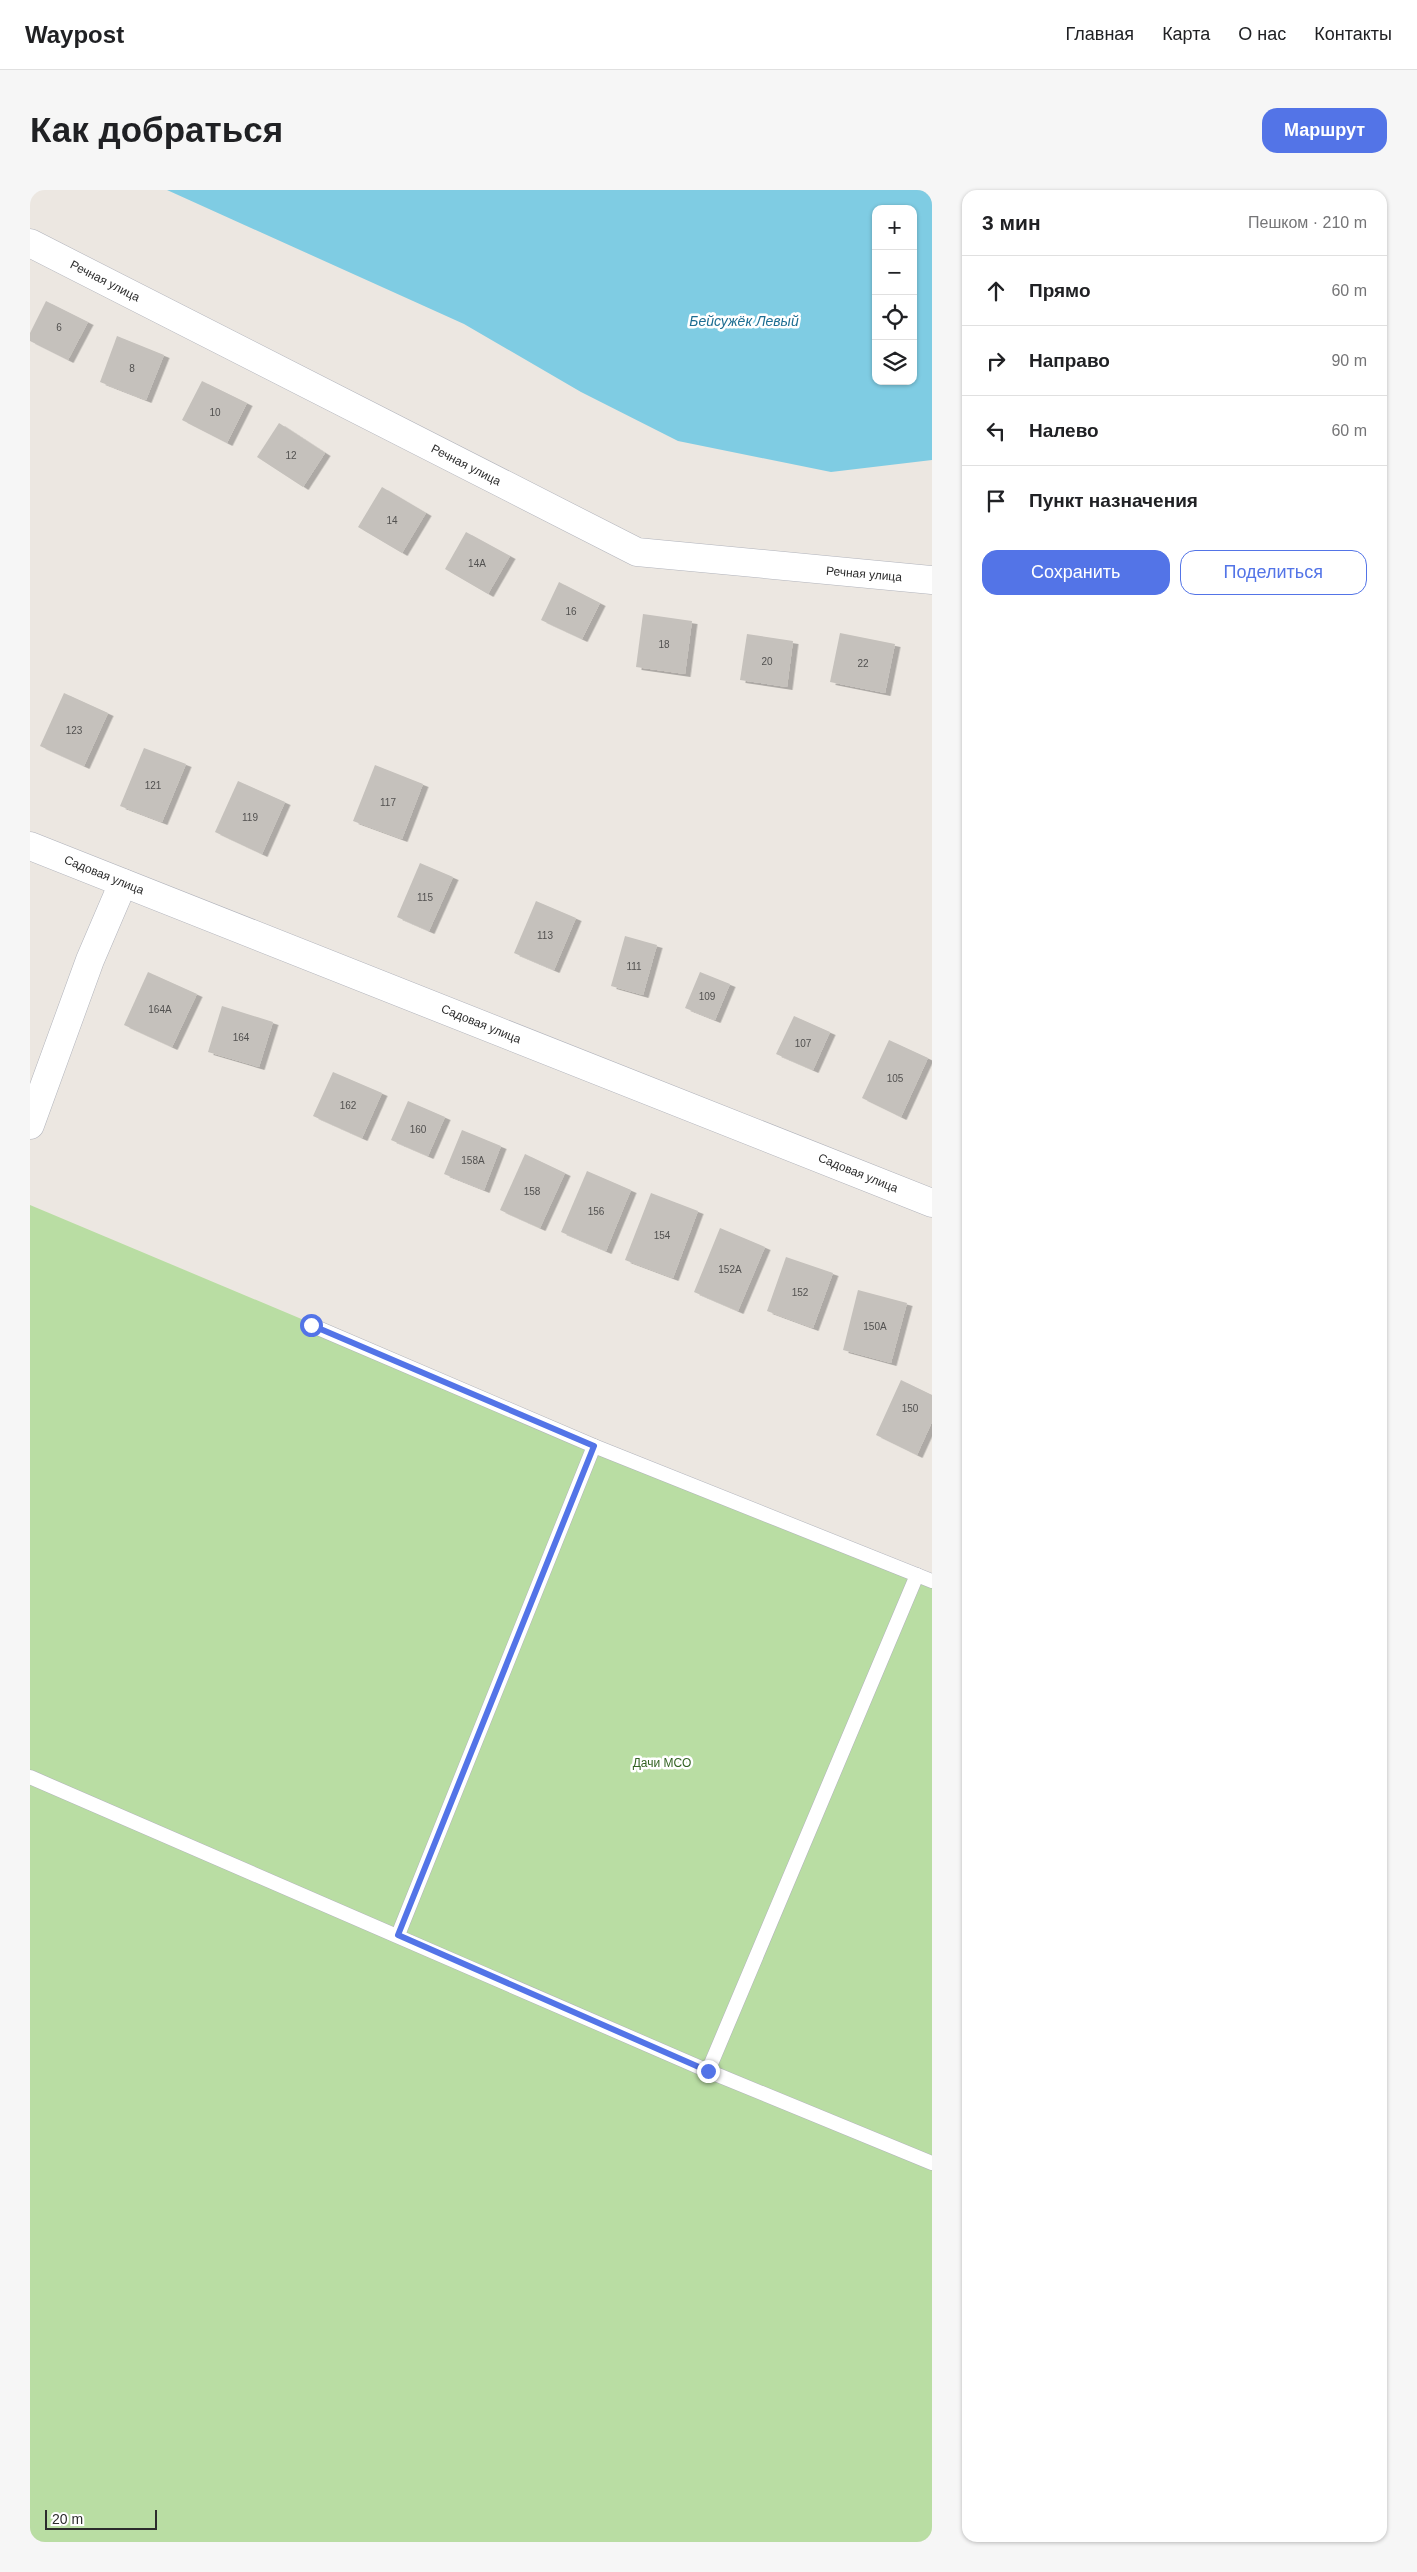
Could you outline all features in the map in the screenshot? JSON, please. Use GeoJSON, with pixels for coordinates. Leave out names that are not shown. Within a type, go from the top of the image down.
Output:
{"type":"FeatureCollection","features":[{"type":"Feature","properties":{"kind":"street","name":"Речная улица"},"geometry":{"type":"LineString","coordinates":[[30,243],[637,552],[932,580]]}},
{"type":"Feature","properties":{"kind":"street","name":"Садовая улица"},"geometry":{"type":"LineString","coordinates":[[30,846],[932,1203]]}},
{"type":"Feature","properties":{"kind":"street"},"geometry":{"type":"LineString","coordinates":[[30,1125],[90,960],[124,883]]}},
{"type":"Feature","properties":{"kind":"lane"},"geometry":{"type":"LineString","coordinates":[[311,1325],[594,1446],[932,1581]]}},
{"type":"Feature","properties":{"kind":"lane"},"geometry":{"type":"LineString","coordinates":[[398,1935],[594,1446]]}},
{"type":"Feature","properties":{"kind":"lane"},"geometry":{"type":"LineString","coordinates":[[708,2071],[918,1575]]}},
{"type":"Feature","properties":{"kind":"lane"},"geometry":{"type":"LineString","coordinates":[[30,1777],[708,2071],[932,2163]]}},
{"type":"Feature","properties":{"kind":"green space","name":"Дачи МСО"},"geometry":{"type":"Polygon","coordinates":[[[30,1205],[932,1584],[932,2542],[30,2542],[30,1205]]]}},
{"type":"Feature","properties":{"kind":"water","name":"Бейсужёк Левый"},"geometry":{"type":"Polygon","coordinates":[[[167,190],[932,190],[932,460],[831,472],[678,441],[581,392],[464,324],[167,190]]]}},
{"type":"Feature","properties":{"kind":"building"},"geometry":{"type":"Polygon","coordinates":[[[46,301],[88,322],[68,360],[30,341],[30,333],[46,301]]]}},
{"type":"Feature","properties":{"kind":"building"},"geometry":{"type":"Polygon","coordinates":[[[117,336],[164,355],[146,400],[100,382],[117,336]]]}},
{"type":"Feature","properties":{"kind":"building"},"geometry":{"type":"Polygon","coordinates":[[[202,381],[247,403],[227,443],[182,420],[202,381]]]}},
{"type":"Feature","properties":{"kind":"building"},"geometry":{"type":"Polygon","coordinates":[[[279,423],[325,453],[303,487],[257,457],[279,423]]]}},
{"type":"Feature","properties":{"kind":"building"},"geometry":{"type":"Polygon","coordinates":[[[382,487],[426,513],[402,553],[358,527],[382,487]]]}},
{"type":"Feature","properties":{"kind":"building"},"geometry":{"type":"Polygon","coordinates":[[[466,532],[510,556],[488,594],[445,569],[466,532]]]}},
{"type":"Feature","properties":{"kind":"building"},"geometry":{"type":"Polygon","coordinates":[[[559,582],[600,603],[582,639],[541,620],[559,582]]]}},
{"type":"Feature","properties":{"kind":"building"},"geometry":{"type":"Polygon","coordinates":[[[643,614],[692,621],[685,674],[636,667],[643,614]]]}},
{"type":"Feature","properties":{"kind":"building"},"geometry":{"type":"Polygon","coordinates":[[[840,633],[895,644],[885,693],[830,682],[840,633]]]}},
{"type":"Feature","properties":{"kind":"building"},"geometry":{"type":"Polygon","coordinates":[[[747,634],[793,641],[787,687],[740,680],[747,634]]]}},
{"type":"Feature","properties":{"kind":"building"},"geometry":{"type":"Polygon","coordinates":[[[64,693],[108,713],[84,766],[40,746],[64,693]]]}},
{"type":"Feature","properties":{"kind":"building"},"geometry":{"type":"Polygon","coordinates":[[[144,748],[186,764],[162,822],[120,806],[144,748]]]}},
{"type":"Feature","properties":{"kind":"building"},"geometry":{"type":"Polygon","coordinates":[[[375,765],[423,784],[402,839],[353,821],[375,765]]]}},
{"type":"Feature","properties":{"kind":"building"},"geometry":{"type":"Polygon","coordinates":[[[238,781],[285,802],[262,854],[215,832],[238,781]]]}},
{"type":"Feature","properties":{"kind":"building"},"geometry":{"type":"Polygon","coordinates":[[[420,863],[453,877],[429,931],[397,917],[420,863]]]}},
{"type":"Feature","properties":{"kind":"building"},"geometry":{"type":"Polygon","coordinates":[[[536,901],[576,918],[554,970],[514,953],[536,901]]]}},
{"type":"Feature","properties":{"kind":"building"},"geometry":{"type":"Polygon","coordinates":[[[625,936],[657,945],[643,995],[611,986],[625,936]]]}},
{"type":"Feature","properties":{"kind":"building"},"geometry":{"type":"Polygon","coordinates":[[[148,972],[197,994],[172,1047],[124,1025],[148,972]]]}},
{"type":"Feature","properties":{"kind":"building"},"geometry":{"type":"Polygon","coordinates":[[[700,972],[730,984],[715,1020],[685,1008],[700,972]]]}},
{"type":"Feature","properties":{"kind":"building"},"geometry":{"type":"Polygon","coordinates":[[[222,1006],[273,1022],[259,1067],[208,1052],[222,1006]]]}},
{"type":"Feature","properties":{"kind":"building"},"geometry":{"type":"Polygon","coordinates":[[[794,1016],[830,1032],[813,1070],[776,1054],[794,1016]]]}},
{"type":"Feature","properties":{"kind":"building"},"geometry":{"type":"Polygon","coordinates":[[[889,1040],[928,1058],[901,1117],[862,1098],[889,1040]]]}},
{"type":"Feature","properties":{"kind":"building"},"geometry":{"type":"Polygon","coordinates":[[[333,1072],[382,1093],[362,1138],[313,1116],[333,1072]]]}},
{"type":"Feature","properties":{"kind":"building"},"geometry":{"type":"Polygon","coordinates":[[[408,1101],[445,1117],[428,1156],[391,1140],[408,1101]]]}},
{"type":"Feature","properties":{"kind":"building"},"geometry":{"type":"Polygon","coordinates":[[[462,1130],[501,1146],[484,1190],[444,1174],[462,1130]]]}},
{"type":"Feature","properties":{"kind":"building"},"geometry":{"type":"Polygon","coordinates":[[[525,1154],[565,1173],[540,1228],[500,1210],[525,1154]]]}},
{"type":"Feature","properties":{"kind":"building"},"geometry":{"type":"Polygon","coordinates":[[[587,1171],[631,1190],[606,1251],[561,1232],[587,1171]]]}},
{"type":"Feature","properties":{"kind":"building"},"geometry":{"type":"Polygon","coordinates":[[[651,1193],[698,1211],[673,1278],[625,1260],[651,1193]]]}},
{"type":"Feature","properties":{"kind":"building"},"geometry":{"type":"Polygon","coordinates":[[[720,1228],[765,1247],[738,1311],[694,1292],[720,1228]]]}},
{"type":"Feature","properties":{"kind":"building"},"geometry":{"type":"Polygon","coordinates":[[[786,1257],[833,1273],[813,1328],[767,1311],[786,1257]]]}},
{"type":"Feature","properties":{"kind":"building"},"geometry":{"type":"Polygon","coordinates":[[[858,1290],[907,1303],[891,1363],[843,1350],[858,1290]]]}},
{"type":"Feature","properties":{"kind":"building"},"geometry":{"type":"Polygon","coordinates":[[[901,1380],[932,1395],[932,1422],[917,1455],[876,1435],[901,1380]]]}},
{"type":"Feature","properties":{"kind":"route"},"geometry":{"type":"LineString","coordinates":[[311,1325],[594,1446],[398,1935],[708,2071]]}}]}
